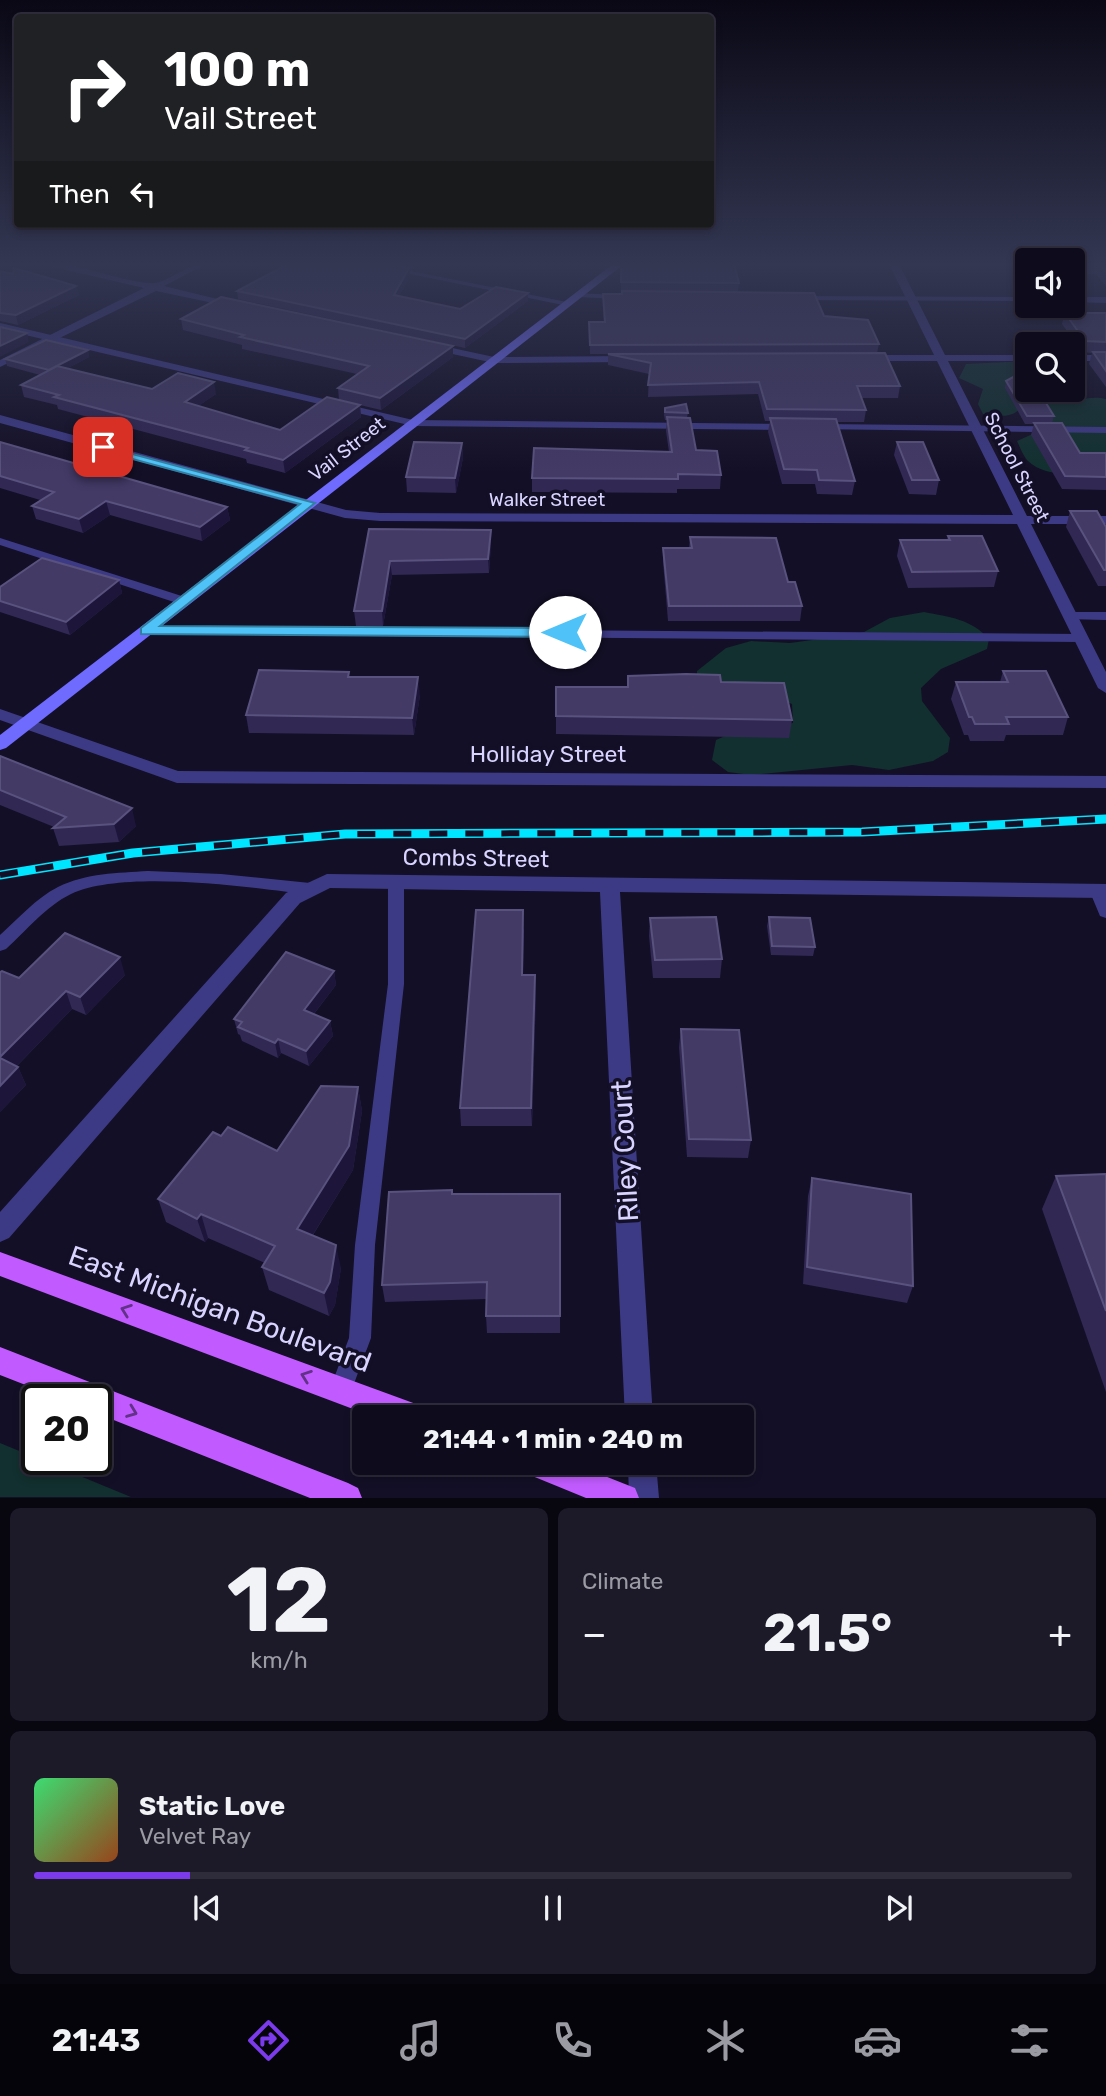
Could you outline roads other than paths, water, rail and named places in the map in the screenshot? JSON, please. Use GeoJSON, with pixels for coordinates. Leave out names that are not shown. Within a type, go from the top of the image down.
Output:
{"type":"FeatureCollection","features":[{"type":"Feature","properties":{"kind":"main road","name":"East Michigan Boulevard"},"geometry":{"type":"LineString","coordinates":[[0,1264],[382,1405]]}},
{"type":"Feature","properties":{"kind":"main road"},"geometry":{"type":"LineString","coordinates":[[0,1361],[348,1497]]}},
{"type":"Feature","properties":{"kind":"main road"},"geometry":{"type":"LineString","coordinates":[[567,1475],[625,1497]]}},
{"type":"Feature","properties":{"kind":"street"},"geometry":{"type":"LineString","coordinates":[[0,364],[60,334]]}},
{"type":"Feature","properties":{"kind":"street","name":"Vail Street"},"geometry":{"type":"LineString","coordinates":[[0,744],[528,334]]}},
{"type":"Feature","properties":{"kind":"street","name":"School Street"},"geometry":{"type":"LineString","coordinates":[[929,334],[1106,688]]}},
{"type":"Feature","properties":{"kind":"street"},"geometry":{"type":"LineString","coordinates":[[412,342],[494,360],[648,359]]}},
{"type":"Feature","properties":{"kind":"street"},"geometry":{"type":"LineString","coordinates":[[857,358],[1015,358]]}},
{"type":"Feature","properties":{"kind":"street"},"geometry":{"type":"LineString","coordinates":[[1085,358],[1106,359]]}},
{"type":"Feature","properties":{"kind":"street","name":"Walker Street"},"geometry":{"type":"LineString","coordinates":[[0,419],[345,514],[380,517],[1106,520]]}},
{"type":"Feature","properties":{"kind":"street","name":"Holliday Street"},"geometry":{"type":"LineString","coordinates":[[0,714],[177,777],[1106,782]]}},
{"type":"Feature","properties":{"kind":"street","name":"Combs Street"},"geometry":{"type":"LineString","coordinates":[[0,1230],[293,898],[327,881],[1102,891]]}},
{"type":"Feature","properties":{"kind":"street","name":"Riley Court"},"geometry":{"type":"LineString","coordinates":[[610,885],[638,1405]]}},
{"type":"Feature","properties":{"kind":"street"},"geometry":{"type":"LineString","coordinates":[[643,1475],[644,1497]]}},
{"type":"Feature","properties":{"kind":"lane"},"geometry":{"type":"LineString","coordinates":[[30,334],[413,423],[798,427]]}},
{"type":"Feature","properties":{"kind":"lane"},"geometry":{"type":"LineString","coordinates":[[811,427],[1106,430]]}},
{"type":"Feature","properties":{"kind":"lane"},"geometry":{"type":"LineString","coordinates":[[0,541],[184,601]]}},
{"type":"Feature","properties":{"kind":"lane"},"geometry":{"type":"LineString","coordinates":[[1070,616],[1106,616]]}},
{"type":"Feature","properties":{"kind":"lane"},"geometry":{"type":"LineString","coordinates":[[146,631],[1081,638]]}},
{"type":"Feature","properties":{"kind":"lane"},"geometry":{"type":"LineString","coordinates":[[0,945],[67,888],[95,882],[178,877],[310,889]]}},
{"type":"Feature","properties":{"kind":"lane"},"geometry":{"type":"LineString","coordinates":[[341,1389],[360,1338],[365,1245],[396,985],[396,882]]}},
{"type":"Feature","properties":{"kind":"lane"},"geometry":{"type":"LineString","coordinates":[[1102,891],[1106,912]]}},
{"type":"Feature","properties":{"kind":"railway"},"geometry":{"type":"LineString","coordinates":[[0,875],[133,853],[345,834],[862,832],[1106,819]]}}]}
